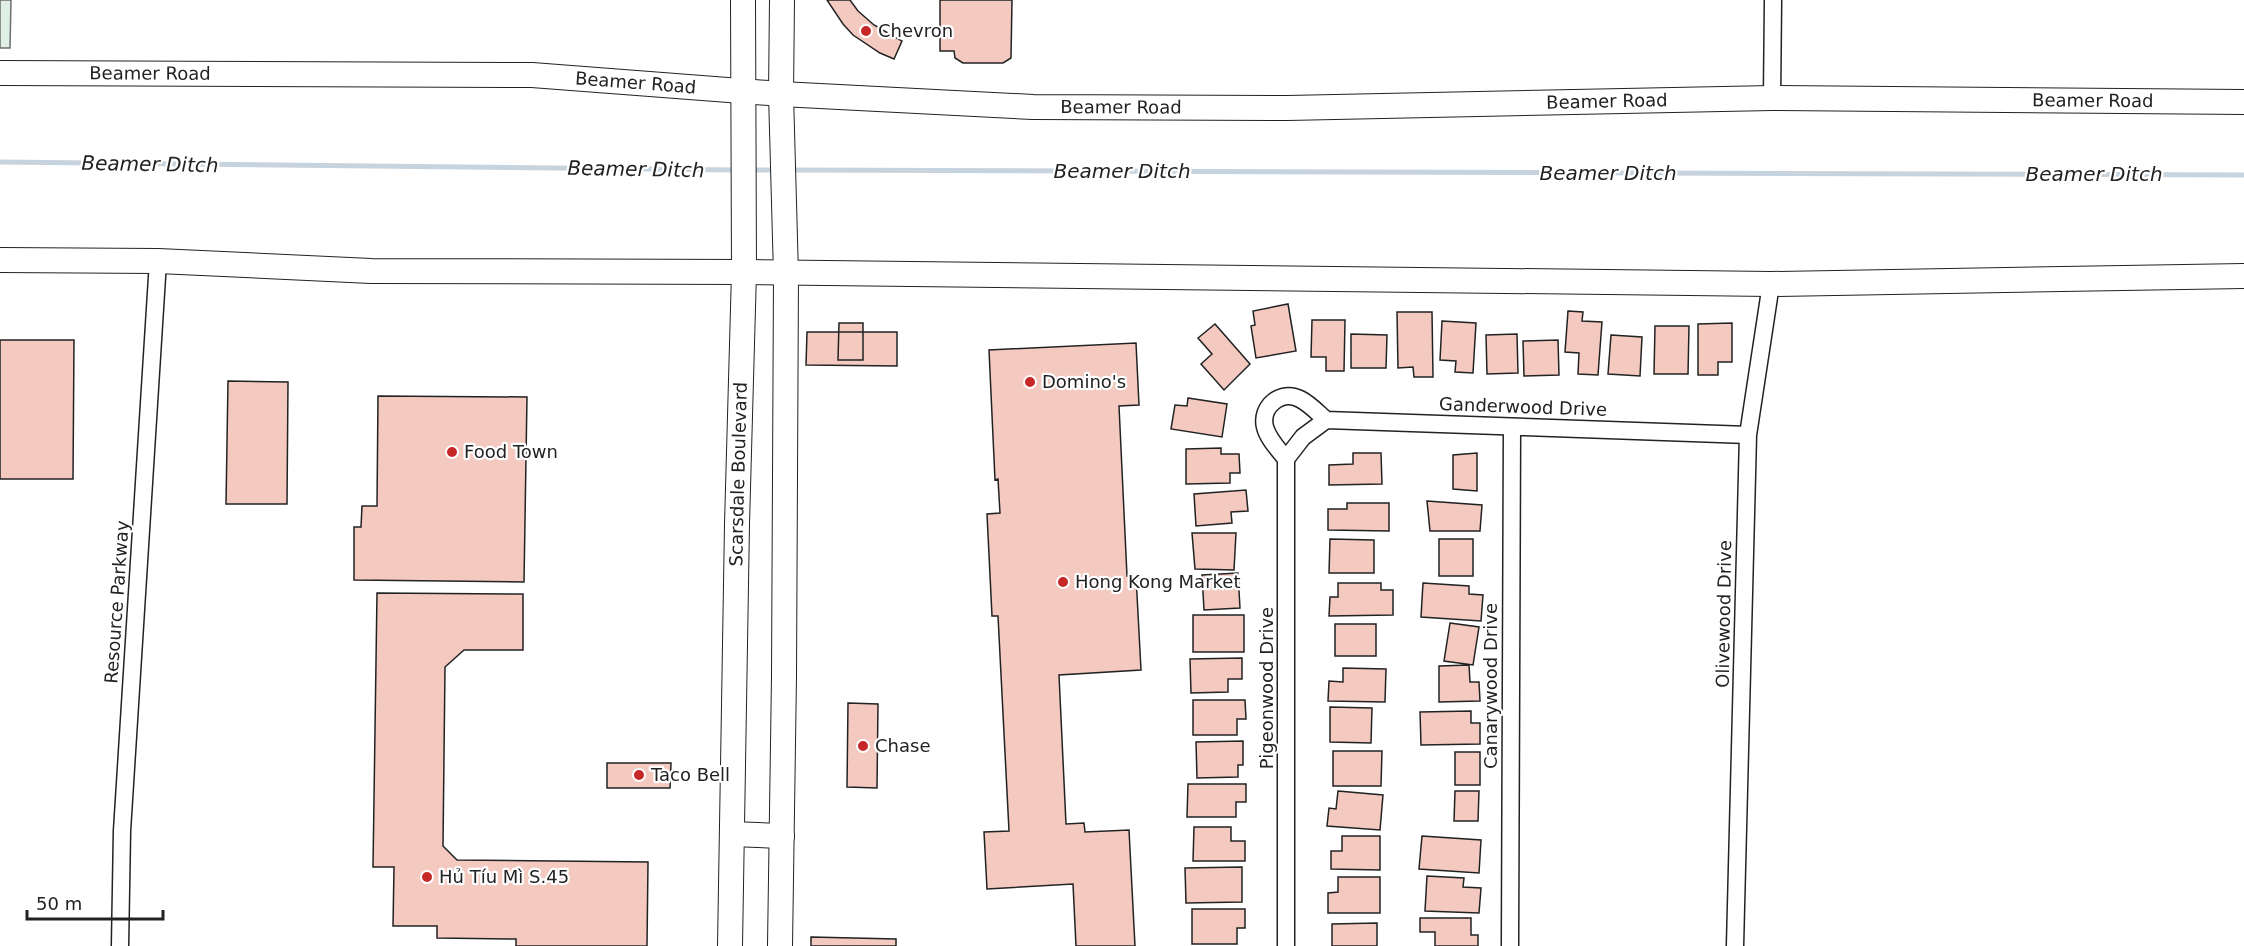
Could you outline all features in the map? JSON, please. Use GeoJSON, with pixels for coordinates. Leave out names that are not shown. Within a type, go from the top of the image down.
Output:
{"type":"FeatureCollection","features":[{"type":"Feature","properties":{"kind":"main road","name":"Scarsdale Boulevard"},"geometry":{"type":"LineString","coordinates":[[730,946],[744,262],[743,0]]}},
{"type":"Feature","properties":{"kind":"main road"},"geometry":{"type":"LineString","coordinates":[[780,946],[785,263],[781,94],[782,0]]}},
{"type":"Feature","properties":{"kind":"main road","name":"Beamer Road"},"geometry":{"type":"LineString","coordinates":[[0,73],[532,75],[743,100],[781,94],[1033,107],[1287,108],[1772,99],[2244,102]]}},
{"type":"Feature","properties":{"kind":"main road"},"geometry":{"type":"LineString","coordinates":[[0,260],[158,261],[371,271],[744,262],[1771,284],[2244,276]]}},
{"type":"Feature","properties":{"kind":"main road"},"geometry":{"type":"LineString","coordinates":[[732,834],[782,836]]}},
{"type":"Feature","properties":{"kind":"street"},"geometry":{"type":"LineString","coordinates":[[1772,99],[1773,0]]}},
{"type":"Feature","properties":{"kind":"street","name":"Resource Parkway"},"geometry":{"type":"LineString","coordinates":[[120,946],[122,831],[158,261]]}},
{"type":"Feature","properties":{"kind":"street","name":"Olivewood Drive"},"geometry":{"type":"LineString","coordinates":[[1735,946],[1748,435],[1771,284]]}},
{"type":"Feature","properties":{"kind":"street"},"geometry":{"type":"LineString","coordinates":[[1290,396],[1299,398],[1326,420],[1303,436],[1286,459],[1265,429],[1264,420],[1266,410],[1272,402],[1280,397],[1290,396]]}},
{"type":"Feature","properties":{"kind":"street","name":"Ganderwood Drive"},"geometry":{"type":"LineString","coordinates":[[1326,420],[1748,435]]}},
{"type":"Feature","properties":{"kind":"street","name":"Canarywood Drive"},"geometry":{"type":"LineString","coordinates":[[1510,946],[1512,427]]}},
{"type":"Feature","properties":{"kind":"street","name":"Pigeonwood Drive"},"geometry":{"type":"LineString","coordinates":[[1286,459],[1286,946]]}},
{"type":"Feature","properties":{"kind":"green space"},"geometry":{"type":"Polygon","coordinates":[[[0,0],[11,0],[10,48],[0,48],[0,0]]]}},
{"type":"Feature","properties":{"kind":"building","name":"Chevron"},"geometry":{"type":"Polygon","coordinates":[[[827,0],[850,0],[858,11],[874,25],[902,41],[894,59],[880,53],[853,35],[827,0]]]}},
{"type":"Feature","properties":{"kind":"building"},"geometry":{"type":"Polygon","coordinates":[[[940,0],[1012,0],[1011,58],[1003,63],[963,63],[955,58],[954,51],[940,51],[940,0]]]}},
{"type":"Feature","properties":{"kind":"building"},"geometry":{"type":"Polygon","coordinates":[[[1288,304],[1296,351],[1256,358],[1251,326],[1255,325],[1253,311],[1288,304]]]}},
{"type":"Feature","properties":{"kind":"building"},"geometry":{"type":"Polygon","coordinates":[[[1568,311],[1583,312],[1582,321],[1602,322],[1598,375],[1578,374],[1579,353],[1565,352],[1568,311]]]}},
{"type":"Feature","properties":{"kind":"building"},"geometry":{"type":"Polygon","coordinates":[[[1397,312],[1432,312],[1433,377],[1414,377],[1413,367],[1398,368],[1397,312]]]}},
{"type":"Feature","properties":{"kind":"building"},"geometry":{"type":"Polygon","coordinates":[[[1312,320],[1345,320],[1344,371],[1326,371],[1326,357],[1311,357],[1312,320]]]}},
{"type":"Feature","properties":{"kind":"building"},"geometry":{"type":"Polygon","coordinates":[[[1442,321],[1476,323],[1473,373],[1455,372],[1456,361],[1440,360],[1442,321]]]}},
{"type":"Feature","properties":{"kind":"building"},"geometry":{"type":"Polygon","coordinates":[[[839,323],[863,323],[863,360],[838,360],[839,323]]]}},
{"type":"Feature","properties":{"kind":"building"},"geometry":{"type":"Polygon","coordinates":[[[1732,323],[1732,362],[1718,362],[1718,375],[1698,375],[1698,324],[1732,323]]]}},
{"type":"Feature","properties":{"kind":"building"},"geometry":{"type":"Polygon","coordinates":[[[1215,324],[1250,364],[1224,390],[1201,364],[1212,354],[1198,338],[1215,324]]]}},
{"type":"Feature","properties":{"kind":"building"},"geometry":{"type":"Polygon","coordinates":[[[1655,326],[1689,326],[1688,374],[1654,374],[1655,326]]]}},
{"type":"Feature","properties":{"kind":"building"},"geometry":{"type":"Polygon","coordinates":[[[807,332],[897,332],[897,366],[806,365],[807,332]]]}},
{"type":"Feature","properties":{"kind":"building"},"geometry":{"type":"Polygon","coordinates":[[[1351,334],[1387,335],[1386,368],[1351,368],[1351,334]]]}},
{"type":"Feature","properties":{"kind":"building"},"geometry":{"type":"Polygon","coordinates":[[[1517,334],[1518,373],[1487,374],[1486,335],[1517,334]]]}},
{"type":"Feature","properties":{"kind":"building"},"geometry":{"type":"Polygon","coordinates":[[[1611,335],[1642,337],[1640,376],[1608,374],[1611,335]]]}},
{"type":"Feature","properties":{"kind":"building"},"geometry":{"type":"Polygon","coordinates":[[[0,340],[74,340],[73,479],[0,479],[0,340]]]}},
{"type":"Feature","properties":{"kind":"building"},"geometry":{"type":"Polygon","coordinates":[[[1558,340],[1559,375],[1524,376],[1523,341],[1558,340]]]}},
{"type":"Feature","properties":{"kind":"building"},"geometry":{"type":"Polygon","coordinates":[[[1136,343],[1139,405],[1119,406],[1127,576],[1136,576],[1141,670],[1059,675],[1066,824],[1084,823],[1085,832],[1129,830],[1135,946],[1076,946],[1073,884],[987,889],[984,832],[1009,831],[998,616],[992,616],[987,514],[1000,513],[998,479],[995,480],[989,350],[1136,343]]]}},
{"type":"Feature","properties":{"kind":"building"},"geometry":{"type":"Polygon","coordinates":[[[228,381],[288,382],[287,504],[226,504],[228,381]]]}},
{"type":"Feature","properties":{"kind":"building","name":"Food Town"},"geometry":{"type":"Polygon","coordinates":[[[378,396],[527,397],[524,582],[354,580],[354,527],[361,527],[362,506],[377,506],[378,396]]]}},
{"type":"Feature","properties":{"kind":"building"},"geometry":{"type":"Polygon","coordinates":[[[1188,398],[1227,404],[1222,437],[1171,429],[1175,405],[1187,406],[1188,398]]]}},
{"type":"Feature","properties":{"kind":"building"},"geometry":{"type":"Polygon","coordinates":[[[1221,448],[1221,454],[1239,454],[1240,473],[1230,473],[1230,483],[1186,484],[1186,449],[1221,448]]]}},
{"type":"Feature","properties":{"kind":"building"},"geometry":{"type":"Polygon","coordinates":[[[1353,453],[1381,453],[1382,484],[1329,485],[1329,465],[1353,464],[1353,453]]]}},
{"type":"Feature","properties":{"kind":"building"},"geometry":{"type":"Polygon","coordinates":[[[1477,453],[1477,491],[1453,489],[1453,455],[1477,453]]]}},
{"type":"Feature","properties":{"kind":"building"},"geometry":{"type":"Polygon","coordinates":[[[1246,490],[1248,511],[1231,512],[1232,523],[1196,526],[1194,494],[1246,490]]]}},
{"type":"Feature","properties":{"kind":"building"},"geometry":{"type":"Polygon","coordinates":[[[1427,501],[1482,505],[1480,531],[1430,531],[1427,501]]]}},
{"type":"Feature","properties":{"kind":"building"},"geometry":{"type":"Polygon","coordinates":[[[1347,503],[1389,503],[1389,531],[1328,530],[1328,509],[1347,509],[1347,503]]]}},
{"type":"Feature","properties":{"kind":"building"},"geometry":{"type":"Polygon","coordinates":[[[1192,533],[1236,533],[1234,570],[1195,569],[1192,533]]]}},
{"type":"Feature","properties":{"kind":"building"},"geometry":{"type":"Polygon","coordinates":[[[1330,539],[1374,540],[1374,573],[1329,573],[1330,539]]]}},
{"type":"Feature","properties":{"kind":"building"},"geometry":{"type":"Polygon","coordinates":[[[1439,539],[1473,539],[1473,576],[1439,576],[1439,539]]]}},
{"type":"Feature","properties":{"kind":"building"},"geometry":{"type":"Polygon","coordinates":[[[1238,573],[1240,608],[1204,610],[1202,575],[1238,573]]]}},
{"type":"Feature","properties":{"kind":"building"},"geometry":{"type":"Polygon","coordinates":[[[1338,583],[1381,583],[1381,590],[1393,590],[1393,615],[1329,616],[1330,597],[1338,597],[1338,583]]]}},
{"type":"Feature","properties":{"kind":"building"},"geometry":{"type":"Polygon","coordinates":[[[1423,583],[1469,586],[1469,594],[1483,595],[1481,621],[1421,617],[1423,583]]]}},
{"type":"Feature","properties":{"kind":"building"},"geometry":{"type":"Polygon","coordinates":[[[377,593],[523,594],[523,650],[464,650],[445,667],[443,846],[457,860],[648,862],[647,946],[516,946],[516,939],[437,938],[437,926],[393,926],[394,867],[373,867],[377,593]]]}},
{"type":"Feature","properties":{"kind":"building"},"geometry":{"type":"Polygon","coordinates":[[[1193,615],[1244,615],[1244,652],[1193,652],[1193,615]]]}},
{"type":"Feature","properties":{"kind":"building"},"geometry":{"type":"Polygon","coordinates":[[[1450,623],[1479,627],[1473,665],[1444,661],[1450,623]]]}},
{"type":"Feature","properties":{"kind":"building"},"geometry":{"type":"Polygon","coordinates":[[[1335,624],[1376,624],[1376,656],[1335,656],[1335,624]]]}},
{"type":"Feature","properties":{"kind":"building"},"geometry":{"type":"Polygon","coordinates":[[[1242,658],[1242,679],[1228,679],[1228,692],[1191,693],[1190,659],[1242,658]]]}},
{"type":"Feature","properties":{"kind":"building"},"geometry":{"type":"Polygon","coordinates":[[[1469,665],[1470,682],[1479,682],[1480,701],[1439,702],[1439,666],[1469,665]]]}},
{"type":"Feature","properties":{"kind":"building"},"geometry":{"type":"Polygon","coordinates":[[[1343,668],[1386,669],[1385,702],[1328,701],[1329,681],[1343,682],[1343,668]]]}},
{"type":"Feature","properties":{"kind":"building"},"geometry":{"type":"Polygon","coordinates":[[[1193,700],[1245,700],[1246,719],[1237,719],[1237,735],[1193,735],[1193,700]]]}},
{"type":"Feature","properties":{"kind":"building","name":"Chase"},"geometry":{"type":"Polygon","coordinates":[[[848,703],[878,704],[877,788],[847,787],[848,703]]]}},
{"type":"Feature","properties":{"kind":"building"},"geometry":{"type":"Polygon","coordinates":[[[1330,707],[1372,708],[1371,743],[1330,742],[1330,707]]]}},
{"type":"Feature","properties":{"kind":"building"},"geometry":{"type":"Polygon","coordinates":[[[1471,711],[1471,723],[1480,723],[1480,744],[1421,745],[1420,712],[1471,711]]]}},
{"type":"Feature","properties":{"kind":"building"},"geometry":{"type":"Polygon","coordinates":[[[1243,741],[1243,765],[1238,765],[1238,777],[1197,778],[1196,742],[1243,741]]]}},
{"type":"Feature","properties":{"kind":"building"},"geometry":{"type":"Polygon","coordinates":[[[1333,751],[1382,751],[1381,786],[1333,786],[1333,751]]]}},
{"type":"Feature","properties":{"kind":"building"},"geometry":{"type":"Polygon","coordinates":[[[1455,752],[1480,752],[1480,785],[1455,785],[1455,752]]]}},
{"type":"Feature","properties":{"kind":"building","name":"Taco Bell"},"geometry":{"type":"Polygon","coordinates":[[[607,763],[671,763],[670,788],[607,788],[607,763]]]}},
{"type":"Feature","properties":{"kind":"building"},"geometry":{"type":"Polygon","coordinates":[[[1188,784],[1246,784],[1246,802],[1236,802],[1236,817],[1187,817],[1188,784]]]}},
{"type":"Feature","properties":{"kind":"building"},"geometry":{"type":"Polygon","coordinates":[[[1338,791],[1383,795],[1380,830],[1327,826],[1329,808],[1336,809],[1338,791]]]}},
{"type":"Feature","properties":{"kind":"building"},"geometry":{"type":"Polygon","coordinates":[[[1455,791],[1479,791],[1478,821],[1454,821],[1455,791]]]}},
{"type":"Feature","properties":{"kind":"building"},"geometry":{"type":"Polygon","coordinates":[[[1194,827],[1231,827],[1231,841],[1245,841],[1245,861],[1193,861],[1194,827]]]}},
{"type":"Feature","properties":{"kind":"building"},"geometry":{"type":"Polygon","coordinates":[[[1342,836],[1380,836],[1380,870],[1331,869],[1331,851],[1342,851],[1342,836]]]}},
{"type":"Feature","properties":{"kind":"building"},"geometry":{"type":"Polygon","coordinates":[[[1422,836],[1481,840],[1479,873],[1419,869],[1422,836]]]}},
{"type":"Feature","properties":{"kind":"building"},"geometry":{"type":"Polygon","coordinates":[[[1242,867],[1242,902],[1186,903],[1185,868],[1242,867]]]}},
{"type":"Feature","properties":{"kind":"building"},"geometry":{"type":"Polygon","coordinates":[[[1427,876],[1464,878],[1463,887],[1481,888],[1479,913],[1425,911],[1427,876]]]}},
{"type":"Feature","properties":{"kind":"building"},"geometry":{"type":"Polygon","coordinates":[[[1338,877],[1380,877],[1380,913],[1328,913],[1328,893],[1338,892],[1338,877]]]}},
{"type":"Feature","properties":{"kind":"building"},"geometry":{"type":"Polygon","coordinates":[[[1192,909],[1245,909],[1245,928],[1237,928],[1237,944],[1192,944],[1192,909]]]}},
{"type":"Feature","properties":{"kind":"building"},"geometry":{"type":"Polygon","coordinates":[[[1420,918],[1471,918],[1471,935],[1478,935],[1478,946],[1435,946],[1435,932],[1420,932],[1420,918]]]}},
{"type":"Feature","properties":{"kind":"building"},"geometry":{"type":"Polygon","coordinates":[[[1377,923],[1377,946],[1332,946],[1332,924],[1377,923]]]}},
{"type":"Feature","properties":{"kind":"building"},"geometry":{"type":"Polygon","coordinates":[[[811,937],[896,939],[896,946],[811,946],[811,937]]]}},
{"type":"Feature","properties":{"kind":"waterway","name":"Beamer Ditch"},"geometry":{"type":"LineString","coordinates":[[0,162],[736,170]]}},
{"type":"Feature","properties":{"kind":"waterway","name":"Beamer Ditch"},"geometry":{"type":"LineString","coordinates":[[749,170],[778,170]]}},
{"type":"Feature","properties":{"kind":"waterway","name":"Beamer Ditch"},"geometry":{"type":"LineString","coordinates":[[791,170],[2244,175]]}},
{"type":"Feature","properties":{"kind":"place","name":"Chevron"},"geometry":{"type":"Point","coordinates":[866,31]}},
{"type":"Feature","properties":{"kind":"place","name":"Domino's"},"geometry":{"type":"Point","coordinates":[1030,382]}},
{"type":"Feature","properties":{"kind":"place","name":"Food Town"},"geometry":{"type":"Point","coordinates":[452,452]}},
{"type":"Feature","properties":{"kind":"place","name":"Hong Kong Market"},"geometry":{"type":"Point","coordinates":[1063,582]}},
{"type":"Feature","properties":{"kind":"place","name":"Chase"},"geometry":{"type":"Point","coordinates":[863,746]}},
{"type":"Feature","properties":{"kind":"place","name":"Taco Bell"},"geometry":{"type":"Point","coordinates":[639,775]}},
{"type":"Feature","properties":{"kind":"place","name":"Hủ Tíu Mì S.45"},"geometry":{"type":"Point","coordinates":[427,877]}}]}
